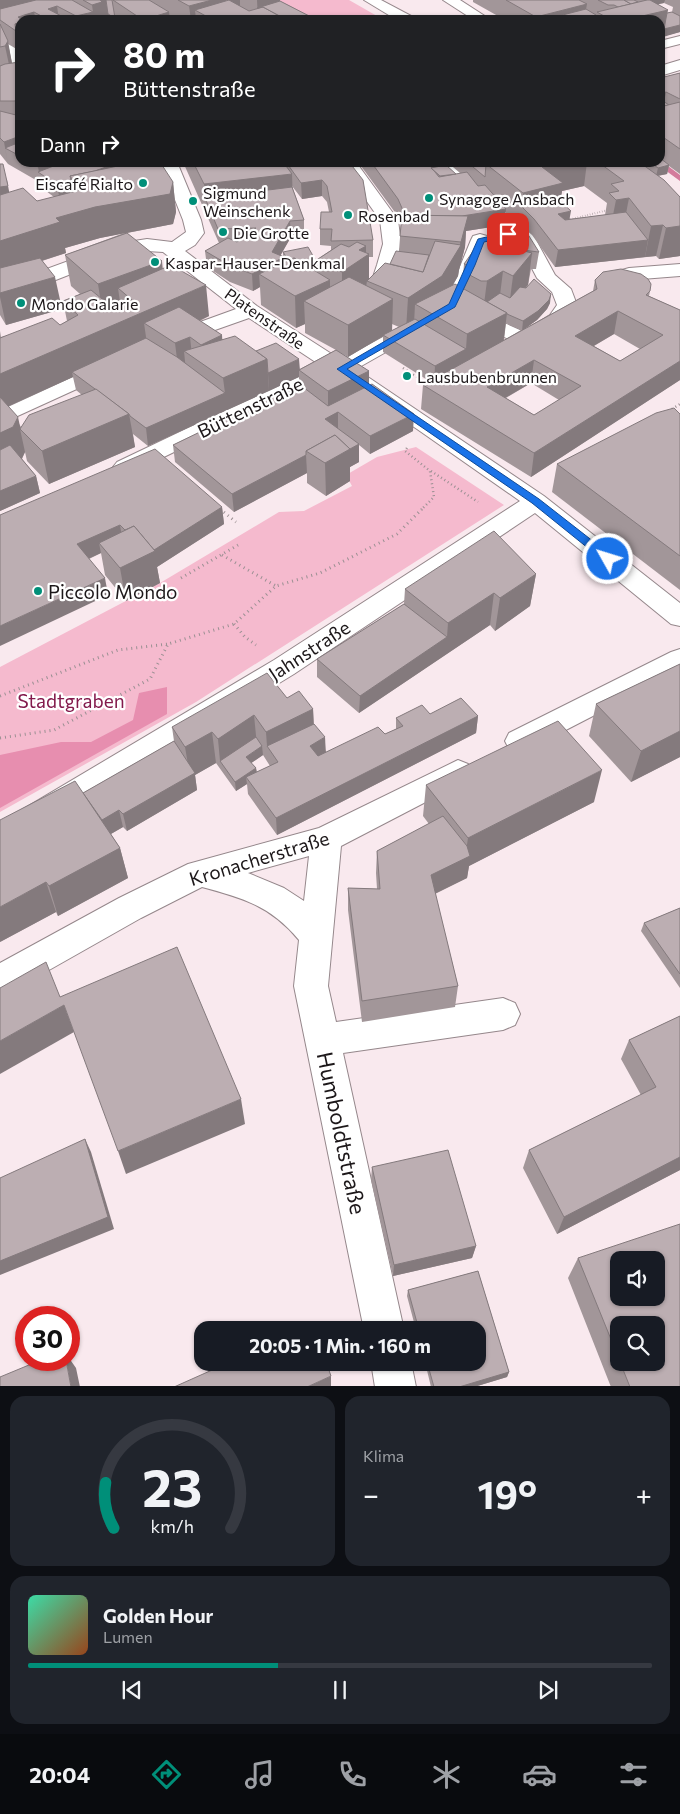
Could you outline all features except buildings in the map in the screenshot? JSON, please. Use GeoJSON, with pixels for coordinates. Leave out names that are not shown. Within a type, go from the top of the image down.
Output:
{"type":"FeatureCollection","features":[{"type":"Feature","properties":{"kind":"street"},"geometry":{"type":"LineString","coordinates":[[450,0],[476,15]]}},
{"type":"Feature","properties":{"kind":"street"},"geometry":{"type":"LineString","coordinates":[[377,1],[400,15]]}},
{"type":"Feature","properties":{"kind":"street"},"geometry":{"type":"LineString","coordinates":[[665,44],[680,40]]}},
{"type":"Feature","properties":{"kind":"street"},"geometry":{"type":"LineString","coordinates":[[0,43],[8,48],[15,57]]}},
{"type":"Feature","properties":{"kind":"street"},"geometry":{"type":"LineString","coordinates":[[665,70],[680,65]]}},
{"type":"Feature","properties":{"kind":"street"},"geometry":{"type":"LineString","coordinates":[[170,167],[192,220],[195,233],[188,241],[173,250]]}},
{"type":"Feature","properties":{"kind":"street"},"geometry":{"type":"LineString","coordinates":[[348,303],[379,286],[392,244],[388,220],[351,167]]}},
{"type":"Feature","properties":{"kind":"street"},"geometry":{"type":"LineString","coordinates":[[446,167],[522,231],[537,276],[561,289],[568,305],[557,319],[500,353]]}},
{"type":"Feature","properties":{"kind":"street"},"geometry":{"type":"LineString","coordinates":[[522,231],[470,241],[481,267],[452,306],[524,339]]}},
{"type":"Feature","properties":{"kind":"street"},"geometry":{"type":"LineString","coordinates":[[392,244],[411,243]]}},
{"type":"Feature","properties":{"kind":"street","name":"Platenstraße"},"geometry":{"type":"LineString","coordinates":[[0,292],[41,279],[122,248],[148,245],[168,247],[250,310],[400,407],[536,501],[680,617]]}},
{"type":"Feature","properties":{"kind":"street"},"geometry":{"type":"LineString","coordinates":[[363,266],[387,265]]}},
{"type":"Feature","properties":{"kind":"street"},"geometry":{"type":"LineString","coordinates":[[629,274],[680,270]]}},
{"type":"Feature","properties":{"kind":"street","name":"Büttenstraße"},"geometry":{"type":"LineString","coordinates":[[108,474],[153,455],[338,367],[452,306]]}},
{"type":"Feature","properties":{"kind":"street"},"geometry":{"type":"LineString","coordinates":[[160,344],[250,310]]}},
{"type":"Feature","properties":{"kind":"street"},"geometry":{"type":"LineString","coordinates":[[0,417],[126,360]]}},
{"type":"Feature","properties":{"kind":"street"},"geometry":{"type":"LineString","coordinates":[[400,407],[431,386]]}},
{"type":"Feature","properties":{"kind":"street","name":"Jahnstraße"},"geometry":{"type":"LineString","coordinates":[[0,838],[284,667],[536,501]]}},
{"type":"Feature","properties":{"kind":"street","name":"Kronacherstraße"},"geometry":{"type":"LineString","coordinates":[[0,980],[130,908],[199,873],[326,839],[680,659]]}},
{"type":"Feature","properties":{"kind":"street","name":"Humboldtstraße"},"geometry":{"type":"LineString","coordinates":[[326,839],[310,986],[382,1321]]}},
{"type":"Feature","properties":{"kind":"street"},"geometry":{"type":"LineString","coordinates":[[199,873],[235,880],[267,894],[294,912],[315,935]]}},
{"type":"Feature","properties":{"kind":"street"},"geometry":{"type":"LineString","coordinates":[[322,1040],[503,1014]]}},
{"type":"Feature","properties":{"kind":"street"},"geometry":{"type":"LineString","coordinates":[[393,1371],[396,1386]]}},
{"type":"Feature","properties":{"kind":"path"},"geometry":{"type":"LineString","coordinates":[[522,231],[613,209]]}},
{"type":"Feature","properties":{"kind":"path"},"geometry":{"type":"LineString","coordinates":[[666,413],[680,404]]}},
{"type":"Feature","properties":{"kind":"path"},"geometry":{"type":"LineString","coordinates":[[405,451],[430,471],[481,503]]}},
{"type":"Feature","properties":{"kind":"path"},"geometry":{"type":"LineString","coordinates":[[0,696],[118,650],[168,644],[234,624],[276,586],[320,573],[397,534],[434,497],[430,471]]}},
{"type":"Feature","properties":{"kind":"path"},"geometry":{"type":"LineString","coordinates":[[213,504],[236,522]]}},
{"type":"Feature","properties":{"kind":"path"},"geometry":{"type":"LineString","coordinates":[[181,578],[238,545]]}},
{"type":"Feature","properties":{"kind":"path"},"geometry":{"type":"LineString","coordinates":[[221,554],[276,586]]}},
{"type":"Feature","properties":{"kind":"path"},"geometry":{"type":"LineString","coordinates":[[234,624],[245,637]]}},
{"type":"Feature","properties":{"kind":"path"},"geometry":{"type":"LineString","coordinates":[[0,738],[54,730],[150,679],[168,644]]}},
{"type":"Feature","properties":{"kind":"green space"},"geometry":{"type":"Polygon","coordinates":[[[254,0],[349,0],[375,15],[282,15],[254,0]]]}},
{"type":"Feature","properties":{"kind":"green space","name":"Stadtgraben"},"geometry":{"type":"Polygon","coordinates":[[[416,447],[504,505],[196,702],[0,812],[0,667],[160,583],[279,512],[304,511],[352,486],[346,475],[377,457],[416,447]]]}},
{"type":"Feature","properties":{"kind":"shaded area"},"geometry":{"type":"Polygon","coordinates":[[[167,687],[167,714],[0,808],[0,755],[61,742],[91,742],[133,720],[139,693],[167,687]]]}},
{"type":"Feature","properties":{"kind":"waterway"},"geometry":{"type":"LineString","coordinates":[[664,167],[680,179]]}},
{"type":"Feature","properties":{"kind":"place","name":"Eiscafé Rialto"},"geometry":{"type":"Point","coordinates":[143,183]}},
{"type":"Feature","properties":{"kind":"place","name":"Synagoge Ansbach"},"geometry":{"type":"Point","coordinates":[429,198]}},
{"type":"Feature","properties":{"kind":"place","name":"Sigmund Weinschenk"},"geometry":{"type":"Point","coordinates":[193,201]}},
{"type":"Feature","properties":{"kind":"place","name":"Rosenbad"},"geometry":{"type":"Point","coordinates":[348,215]}},
{"type":"Feature","properties":{"kind":"place","name":"Die Grotte"},"geometry":{"type":"Point","coordinates":[223,232]}},
{"type":"Feature","properties":{"kind":"place","name":"Kaspar-Hauser-Denkmal"},"geometry":{"type":"Point","coordinates":[155,262]}},
{"type":"Feature","properties":{"kind":"place","name":"Mondo Galarie"},"geometry":{"type":"Point","coordinates":[21,303]}},
{"type":"Feature","properties":{"kind":"place","name":"Lausbubenbrunnen"},"geometry":{"type":"Point","coordinates":[407,376]}},
{"type":"Feature","properties":{"kind":"place","name":"Piccolo Mondo"},"geometry":{"type":"Point","coordinates":[38,591]}},
{"type":"Feature","properties":{"kind":"route"},"geometry":{"type":"LineString","coordinates":[[508,234],[480,240],[452,306],[341,369],[425,424],[536,501],[608,559]]}}]}
